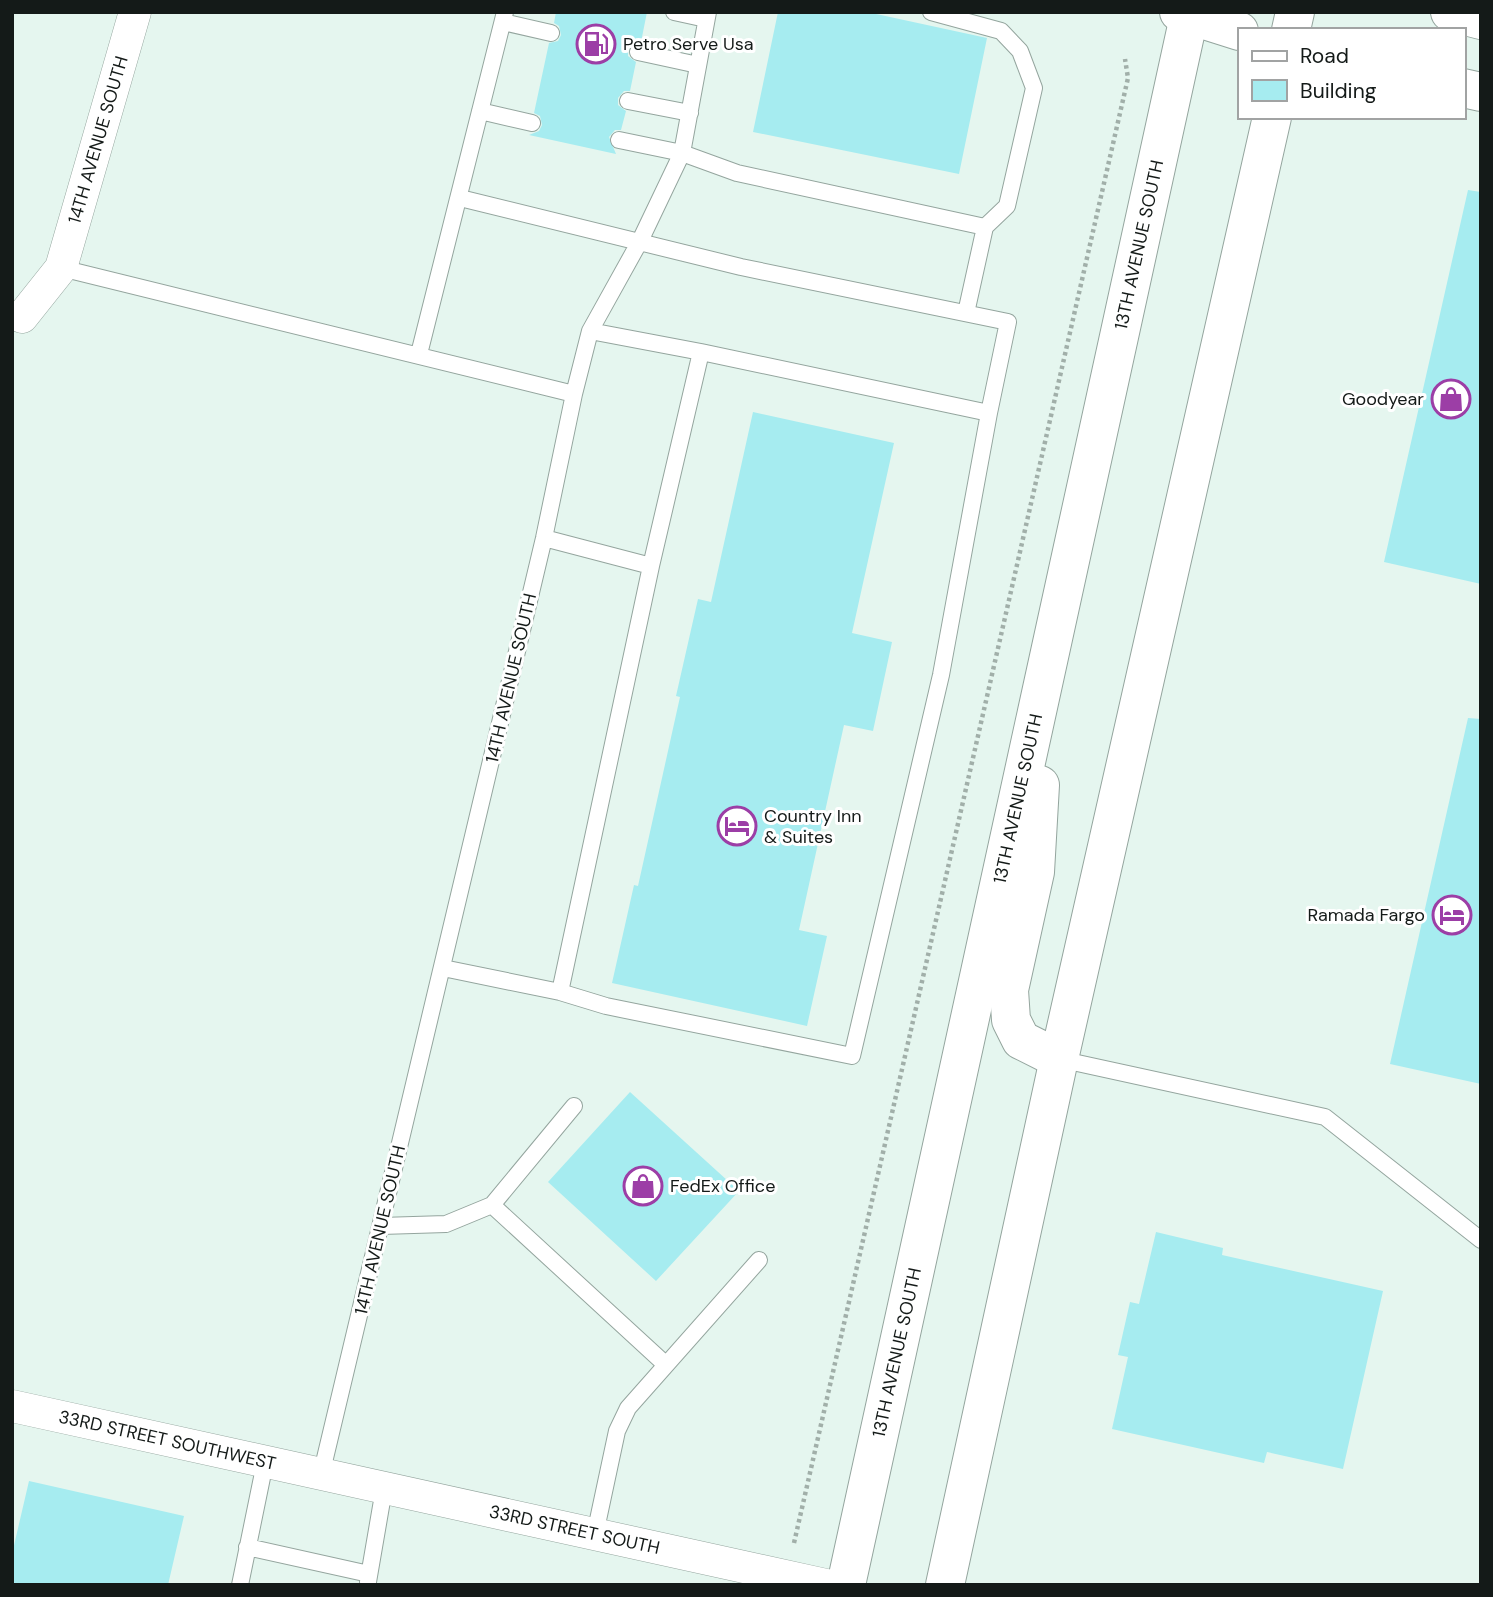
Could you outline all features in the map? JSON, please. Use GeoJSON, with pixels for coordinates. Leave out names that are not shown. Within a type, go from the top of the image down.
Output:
{"type":"FeatureCollection","features":[{"type":"Feature","properties":{"kind":"main road"},"geometry":{"type":"LineString","coordinates":[[1450,12],[1481,20]]}},
{"type":"Feature","properties":{"kind":"main road"},"geometry":{"type":"LineString","coordinates":[[1186,13],[1238,31]]}},
{"type":"Feature","properties":{"kind":"main road","name":"13TH AVENUE SOUTH"},"geometry":{"type":"LineString","coordinates":[[846,1585],[1046,671],[1186,13]]}},
{"type":"Feature","properties":{"kind":"main road"},"geometry":{"type":"LineString","coordinates":[[945,1585],[1059,1059],[1272,119]]}},
{"type":"Feature","properties":{"kind":"main road"},"geometry":{"type":"LineString","coordinates":[[1046,671],[1035,872],[1009,990],[1011,1020],[1021,1040],[1059,1059]]}},
{"type":"Feature","properties":{"kind":"street","name":"14TH AVENUE SOUTH"},"geometry":{"type":"LineString","coordinates":[[17,321],[61,268],[135,12]]}},
{"type":"Feature","properties":{"kind":"street","name":"33RD STREET SOUTHWEST"},"geometry":{"type":"LineString","coordinates":[[12,1406],[321,1475]]}},
{"type":"Feature","properties":{"kind":"street","name":"33RD STREET SOUTH"},"geometry":{"type":"LineString","coordinates":[[321,1475],[787,1574],[826,1585]]}},
{"type":"Feature","properties":{"kind":"lane"},"geometry":{"type":"LineString","coordinates":[[674,12],[707,16]]}},
{"type":"Feature","properties":{"kind":"lane"},"geometry":{"type":"LineString","coordinates":[[931,12],[1001,31],[1020,51],[1034,88],[1007,206],[985,227],[967,313]]}},
{"type":"Feature","properties":{"kind":"lane","name":"14TH AVENUE SOUTH"},"geometry":{"type":"LineString","coordinates":[[321,1475],[443,968],[590,331],[640,241],[682,153],[707,16]]}},
{"type":"Feature","properties":{"kind":"lane"},"geometry":{"type":"LineString","coordinates":[[419,354],[504,17],[551,33]]}},
{"type":"Feature","properties":{"kind":"lane"},"geometry":{"type":"LineString","coordinates":[[638,52],[698,65]]}},
{"type":"Feature","properties":{"kind":"lane"},"geometry":{"type":"LineString","coordinates":[[628,101],[690,113]]}},
{"type":"Feature","properties":{"kind":"lane"},"geometry":{"type":"LineString","coordinates":[[481,111],[532,123]]}},
{"type":"Feature","properties":{"kind":"lane"},"geometry":{"type":"LineString","coordinates":[[619,140],[682,153],[737,173],[985,227]]}},
{"type":"Feature","properties":{"kind":"lane"},"geometry":{"type":"LineString","coordinates":[[443,968],[560,992],[606,1006],[852,1056],[941,676],[1008,322],[741,267],[460,198]]}},
{"type":"Feature","properties":{"kind":"lane"},"geometry":{"type":"LineString","coordinates":[[61,268],[574,394]]}},
{"type":"Feature","properties":{"kind":"lane"},"geometry":{"type":"LineString","coordinates":[[590,331],[989,413]]}},
{"type":"Feature","properties":{"kind":"lane"},"geometry":{"type":"LineString","coordinates":[[560,992],[651,566],[701,352]]}},
{"type":"Feature","properties":{"kind":"lane"},"geometry":{"type":"LineString","coordinates":[[544,538],[651,566]]}},
{"type":"Feature","properties":{"kind":"lane"},"geometry":{"type":"LineString","coordinates":[[1059,1059],[1325,1117],[1481,1240]]}},
{"type":"Feature","properties":{"kind":"lane"},"geometry":{"type":"LineString","coordinates":[[381,1226],[446,1224],[492,1205],[574,1105]]}},
{"type":"Feature","properties":{"kind":"lane"},"geometry":{"type":"LineString","coordinates":[[492,1205],[665,1364]]}},
{"type":"Feature","properties":{"kind":"lane"},"geometry":{"type":"LineString","coordinates":[[595,1534],[617,1431],[628,1408],[759,1261]]}},
{"type":"Feature","properties":{"kind":"lane"},"geometry":{"type":"LineString","coordinates":[[240,1585],[265,1463]]}},
{"type":"Feature","properties":{"kind":"lane"},"geometry":{"type":"LineString","coordinates":[[247,1547],[368,1579],[384,1489]]}},
{"type":"Feature","properties":{"kind":"path"},"geometry":{"type":"LineString","coordinates":[[787,1574],[1128,78],[1125,59]]}},
{"type":"Feature","properties":{"kind":"building"},"geometry":{"type":"Polygon","coordinates":[[[556,12],[647,12],[641,42],[634,42],[628,49],[628,56],[636,62],[630,91],[624,91],[618,98],[618,105],[626,111],[621,130],[615,130],[609,137],[616,154],[529,135],[539,131],[542,125],[540,116],[534,113],[549,43],[558,41],[561,35],[559,26],[554,23],[556,12]]]}},
{"type":"Feature","properties":{"kind":"building"},"geometry":{"type":"Polygon","coordinates":[[[778,12],[867,12],[987,38],[959,174],[753,132],[778,12]]]}},
{"type":"Feature","properties":{"kind":"building","name":"Goodyear"},"geometry":{"type":"Polygon","coordinates":[[[1468,190],[1481,192],[1481,584],[1384,562],[1468,190]]]}},
{"type":"Feature","properties":{"kind":"building","name":"Country Inn & Suites"},"geometry":{"type":"Polygon","coordinates":[[[753,412],[894,443],[852,633],[892,642],[873,731],[844,725],[799,930],[827,936],[807,1026],[612,983],[634,885],[638,886],[680,697],[676,696],[698,599],[711,602],[753,412]]]}},
{"type":"Feature","properties":{"kind":"building","name":"Ramada Fargo"},"geometry":{"type":"Polygon","coordinates":[[[1468,718],[1481,719],[1481,1084],[1390,1064],[1468,718]]]}},
{"type":"Feature","properties":{"kind":"building","name":"FedEx Office"},"geometry":{"type":"Polygon","coordinates":[[[630,1092],[739,1191],[656,1281],[548,1182],[630,1092]]]}},
{"type":"Feature","properties":{"kind":"building"},"geometry":{"type":"Polygon","coordinates":[[[1156,1232],[1223,1248],[1222,1255],[1383,1291],[1343,1469],[1267,1452],[1264,1463],[1112,1429],[1128,1357],[1118,1355],[1130,1302],[1139,1304],[1156,1232]]]}},
{"type":"Feature","properties":{"kind":"building"},"geometry":{"type":"Polygon","coordinates":[[[29,1481],[184,1516],[168,1585],[12,1585],[12,1554],[29,1481]]]}},
{"type":"Feature","properties":{"kind":"place","name":"Petro Serve Usa"},"geometry":{"type":"Point","coordinates":[596,44]}},
{"type":"Feature","properties":{"kind":"place","name":"Goodyear"},"geometry":{"type":"Point","coordinates":[1451,399]}},
{"type":"Feature","properties":{"kind":"place","name":"Country Inn & Suites"},"geometry":{"type":"Point","coordinates":[737,826]}},
{"type":"Feature","properties":{"kind":"place","name":"Ramada Fargo"},"geometry":{"type":"Point","coordinates":[1452,915]}},
{"type":"Feature","properties":{"kind":"place","name":"FedEx Office"},"geometry":{"type":"Point","coordinates":[643,1186]}}]}
